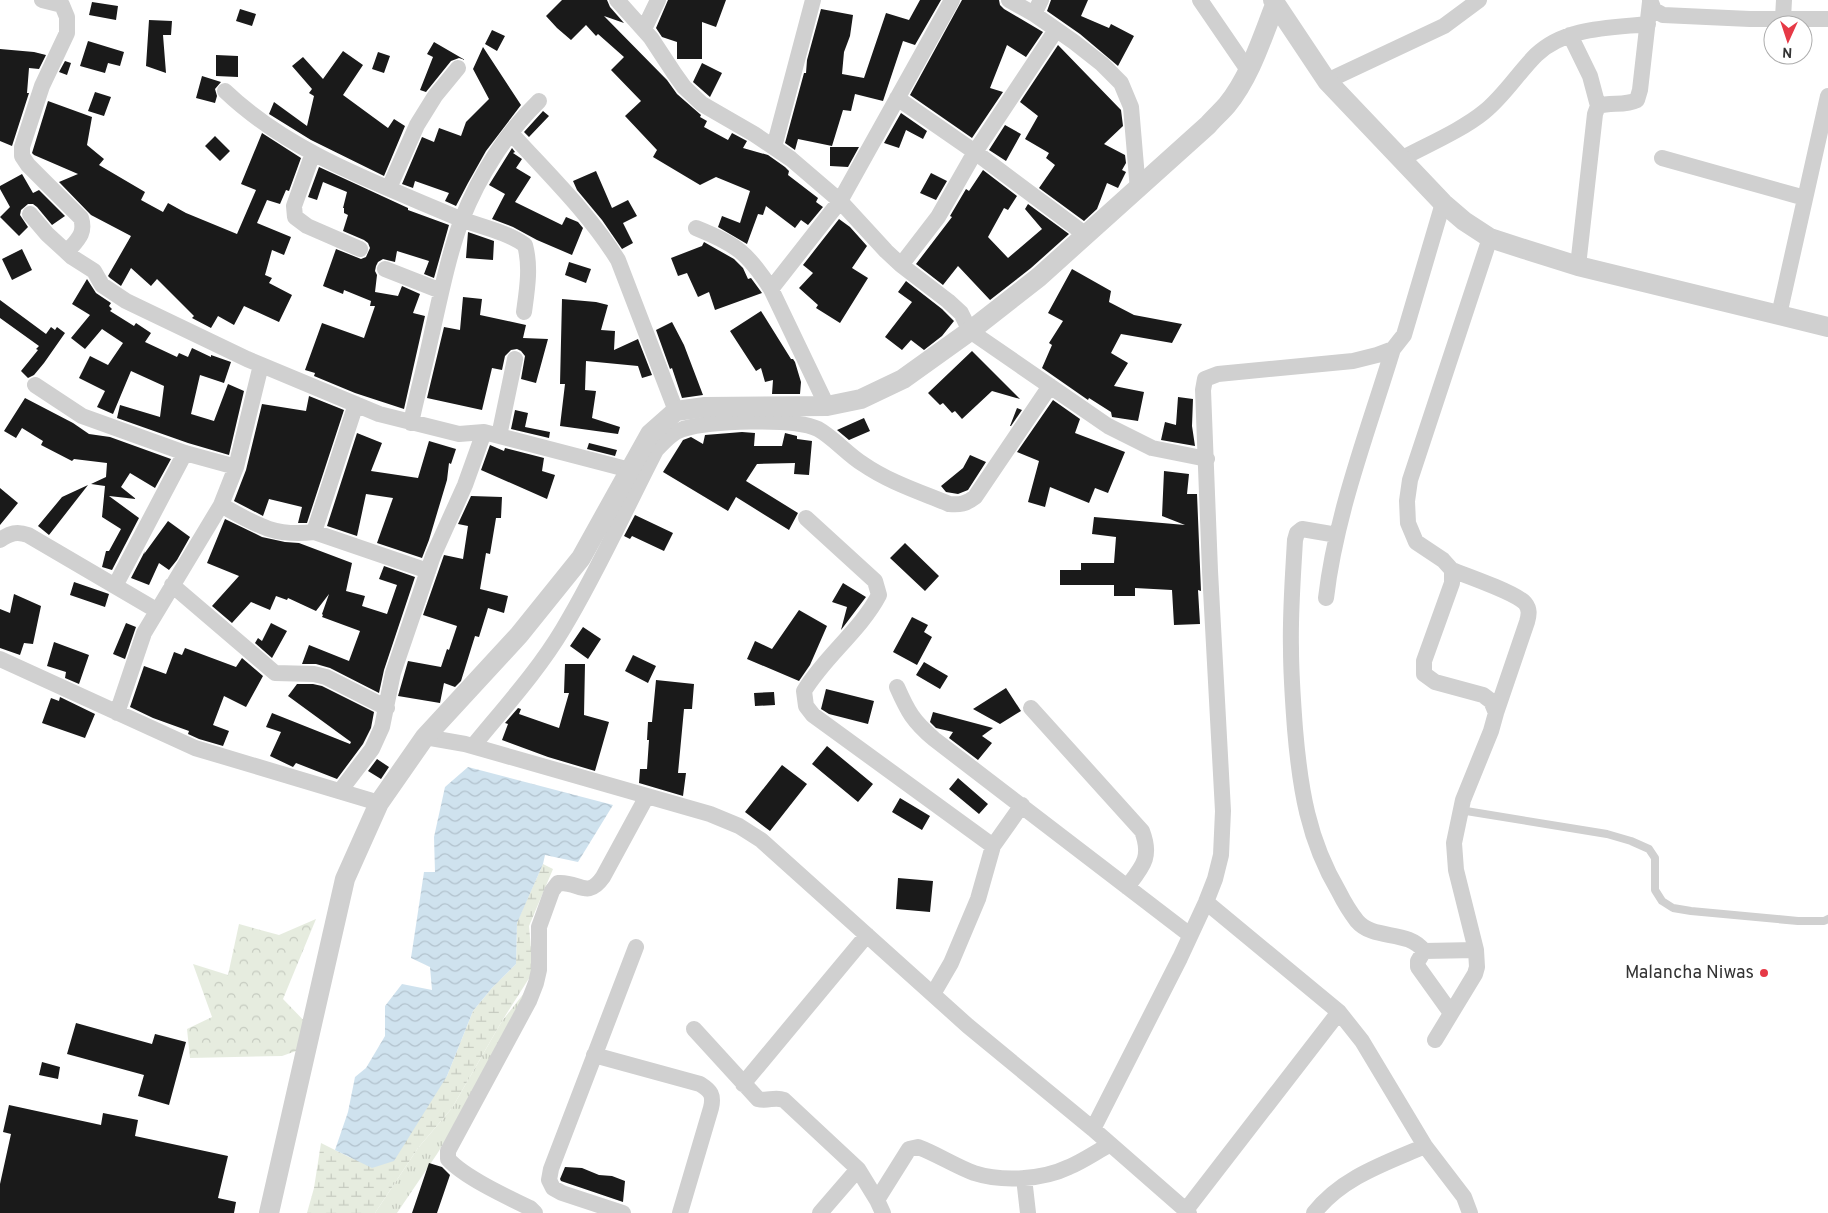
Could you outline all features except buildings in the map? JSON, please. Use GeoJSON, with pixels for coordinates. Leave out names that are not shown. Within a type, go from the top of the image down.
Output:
{"type":"FeatureCollection","features":[{"type":"Feature","properties":{"kind":"street"},"geometry":{"type":"LineString","coordinates":[[42,0],[62,5],[67,17],[67,33],[42,86],[22,147],[22,156],[28,165],[82,218],[84,226],[80,236],[67,252]]}},
{"type":"Feature","properties":{"kind":"street"},"geometry":{"type":"LineString","coordinates":[[617,0],[644,29],[674,73],[702,104],[774,147],[840,201],[901,266],[961,313],[970,331],[1108,426],[1130,438],[1152,448],[1207,459]]}},
{"type":"Feature","properties":{"kind":"street"},"geometry":{"type":"LineString","coordinates":[[644,29],[658,0]]}},
{"type":"Feature","properties":{"kind":"street"},"geometry":{"type":"LineString","coordinates":[[774,147],[813,0]]}},
{"type":"Feature","properties":{"kind":"street"},"geometry":{"type":"LineString","coordinates":[[771,289],[840,201],[952,0]]}},
{"type":"Feature","properties":{"kind":"street"},"geometry":{"type":"LineString","coordinates":[[1009,0],[1037,7],[1056,30],[1102,64],[1121,83],[1131,107],[1138,190]]}},
{"type":"Feature","properties":{"kind":"street"},"geometry":{"type":"LineString","coordinates":[[1200,0],[1248,70]]}},
{"type":"Feature","properties":{"kind":"street"},"geometry":{"type":"LineString","coordinates":[[1783,15],[1784,0]]}},
{"type":"Feature","properties":{"kind":"street"},"geometry":{"type":"LineString","coordinates":[[1650,1],[1654,10],[1663,15],[1763,18]]}},
{"type":"Feature","properties":{"kind":"street"},"geometry":{"type":"LineString","coordinates":[[1598,106],[1609,103],[1629,104],[1637,100],[1640,90],[1650,1]]}},
{"type":"Feature","properties":{"kind":"street"},"geometry":{"type":"LineString","coordinates":[[269,1213],[345,879],[379,803],[425,737],[519,635],[581,558],[650,434],[676,411],[705,407],[827,406],[861,399],[903,379],[970,331],[1039,277],[1138,190],[1208,125],[1228,104],[1248,70],[1274,2]]}},
{"type":"Feature","properties":{"kind":"street"},"geometry":{"type":"LineString","coordinates":[[1274,2],[1327,80],[1443,203],[1464,221],[1490,238],[1578,266],[1828,327]]}},
{"type":"Feature","properties":{"kind":"street"},"geometry":{"type":"LineString","coordinates":[[1327,80],[1426,36],[1444,26],[1472,2]]}},
{"type":"Feature","properties":{"kind":"street"},"geometry":{"type":"LineString","coordinates":[[1813,19],[1828,19]]}},
{"type":"Feature","properties":{"kind":"street"},"geometry":{"type":"LineString","coordinates":[[1401,159],[1485,111],[1536,54],[1555,42],[1570,35],[1589,30],[1648,24]]}},
{"type":"Feature","properties":{"kind":"street"},"geometry":{"type":"LineString","coordinates":[[901,266],[938,217],[975,152],[1056,30]]}},
{"type":"Feature","properties":{"kind":"street"},"geometry":{"type":"LineString","coordinates":[[1570,35],[1590,76],[1598,106],[1595,114],[1578,266]]}},
{"type":"Feature","properties":{"kind":"street"},"geometry":{"type":"LineString","coordinates":[[389,188],[417,125],[435,96],[458,68]]}},
{"type":"Feature","properties":{"kind":"street"},"geometry":{"type":"LineString","coordinates":[[225,91],[260,122],[313,153],[462,219],[512,236],[526,245],[529,257],[524,312]]}},
{"type":"Feature","properties":{"kind":"street"},"geometry":{"type":"LineString","coordinates":[[1779,315],[1828,96]]}},
{"type":"Feature","properties":{"kind":"street"},"geometry":{"type":"LineString","coordinates":[[897,98],[975,152],[1086,235]]}},
{"type":"Feature","properties":{"kind":"street"},"geometry":{"type":"LineString","coordinates":[[411,423],[441,291],[462,219],[480,181],[511,132],[523,116],[539,101]]}},
{"type":"Feature","properties":{"kind":"street"},"geometry":{"type":"LineString","coordinates":[[511,132],[587,217],[618,260],[676,411]]}},
{"type":"Feature","properties":{"kind":"street"},"geometry":{"type":"LineString","coordinates":[[313,153],[294,206],[294,217],[307,226],[360,249]]}},
{"type":"Feature","properties":{"kind":"street"},"geometry":{"type":"LineString","coordinates":[[1662,158],[1805,198]]}},
{"type":"Feature","properties":{"kind":"street"},"geometry":{"type":"LineString","coordinates":[[1326,598],[1329,573],[1342,513],[1393,349],[1404,335],[1443,203]]}},
{"type":"Feature","properties":{"kind":"street"},"geometry":{"type":"LineString","coordinates":[[30,214],[47,234],[67,252],[94,271],[102,285],[126,301],[261,366],[379,414],[459,434],[491,434],[630,470]]}},
{"type":"Feature","properties":{"kind":"street"},"geometry":{"type":"LineString","coordinates":[[696,228],[735,246],[749,259],[771,289],[827,406]]}},
{"type":"Feature","properties":{"kind":"street"},"geometry":{"type":"LineString","coordinates":[[1435,1040],[1477,967],[1476,950],[1456,870],[1454,843],[1460,810],[1491,731],[1529,611],[1526,603],[1516,596],[1452,570],[1443,560],[1416,542],[1408,523],[1407,501],[1410,480],[1490,238]]}},
{"type":"Feature","properties":{"kind":"street"},"geometry":{"type":"LineString","coordinates":[[385,269],[441,291]]}},
{"type":"Feature","properties":{"kind":"street"},"geometry":{"type":"LineString","coordinates":[[1093,1129],[1206,902],[1215,880],[1221,855],[1223,810],[1203,390],[1205,379],[1218,374],[1353,361],[1393,349]]}},
{"type":"Feature","properties":{"kind":"street"},"geometry":{"type":"LineString","coordinates":[[340,791],[372,748],[382,727],[394,673],[428,571],[465,485],[491,434],[515,359]]}},
{"type":"Feature","properties":{"kind":"street"},"geometry":{"type":"LineString","coordinates":[[117,712],[144,633],[156,610],[221,505],[236,467],[261,366]]}},
{"type":"Feature","properties":{"kind":"street"},"geometry":{"type":"LineString","coordinates":[[35,385],[82,416],[184,453],[236,467]]}},
{"type":"Feature","properties":{"kind":"street"},"geometry":{"type":"LineString","coordinates":[[474,746],[560,635],[606,550],[656,450],[668,437],[681,430],[698,425],[762,421],[806,425],[822,432],[851,456],[880,474],[949,504],[959,505],[968,503],[975,497],[1050,386]]}},
{"type":"Feature","properties":{"kind":"street"},"geometry":{"type":"LineString","coordinates":[[314,532],[356,404]]}},
{"type":"Feature","properties":{"kind":"street"},"geometry":{"type":"LineString","coordinates":[[115,586],[184,453]]}},
{"type":"Feature","properties":{"kind":"street"},"geometry":{"type":"LineString","coordinates":[[221,505],[256,525],[277,532],[297,534],[314,532],[428,571]]}},
{"type":"Feature","properties":{"kind":"street"},"geometry":{"type":"LineString","coordinates":[[806,518],[875,581],[879,596],[871,611],[813,676],[804,691],[806,706],[813,715],[994,846]]}},
{"type":"Feature","properties":{"kind":"street"},"geometry":{"type":"LineString","coordinates":[[1337,535],[1302,529],[1297,532],[1295,540],[1291,678],[1300,774],[1307,816],[1322,860],[1357,920],[1365,928],[1375,933],[1398,936],[1420,946],[1424,951]]}},
{"type":"Feature","properties":{"kind":"street"},"geometry":{"type":"LineString","coordinates":[[0,540],[8,534],[20,532],[28,535],[156,610]]}},
{"type":"Feature","properties":{"kind":"street"},"geometry":{"type":"LineString","coordinates":[[1452,570],[1452,584],[1424,661],[1424,674],[1436,682],[1483,695],[1491,701],[1496,713]]}},
{"type":"Feature","properties":{"kind":"street"},"geometry":{"type":"LineString","coordinates":[[172,585],[275,673],[314,674],[326,677],[387,708]]}},
{"type":"Feature","properties":{"kind":"street"},"geometry":{"type":"LineString","coordinates":[[0,659],[195,748],[379,803]]}},
{"type":"Feature","properties":{"kind":"street"},"geometry":{"type":"LineString","coordinates":[[897,687],[907,710],[917,725],[1190,935]]}},
{"type":"Feature","properties":{"kind":"street"},"geometry":{"type":"LineString","coordinates":[[1031,708],[1142,831],[1147,844],[1147,857],[1142,868],[1127,887]]}},
{"type":"Feature","properties":{"kind":"street"},"geometry":{"type":"LineString","coordinates":[[425,737],[474,746],[710,814],[739,826],[761,840],[968,1026],[1093,1129],[1187,1211],[1339,1012]]}},
{"type":"Feature","properties":{"kind":"street"},"geometry":{"type":"LineString","coordinates":[[535,1213],[530,1208],[492,1189],[453,1165],[448,1159],[448,1150],[529,1001],[539,970],[539,927],[552,891],[558,884],[566,882],[588,890],[597,886],[647,796]]}},
{"type":"Feature","properties":{"kind":"street"},"geometry":{"type":"LineString","coordinates":[[932,994],[951,963],[978,899],[994,846],[1022,805]]}},
{"type":"Feature","properties":{"kind":"street"},"geometry":{"type":"LineString","coordinates":[[1206,902],[1339,1012],[1362,1041],[1425,1146],[1464,1197],[1470,1213]]}},
{"type":"Feature","properties":{"kind":"street"},"geometry":{"type":"LineString","coordinates":[[743,1084],[867,935]]}},
{"type":"Feature","properties":{"kind":"street"},"geometry":{"type":"LineString","coordinates":[[623,1213],[562,1193],[553,1188],[549,1180],[551,1170],[636,947]]}},
{"type":"Feature","properties":{"kind":"street"},"geometry":{"type":"LineString","coordinates":[[1424,951],[1476,950]]}},
{"type":"Feature","properties":{"kind":"street"},"geometry":{"type":"LineString","coordinates":[[1424,951],[1418,961],[1418,967],[1451,1013]]}},
{"type":"Feature","properties":{"kind":"street"},"geometry":{"type":"LineString","coordinates":[[694,1029],[758,1099],[765,1101],[778,1098],[784,1100],[858,1169],[880,1206]]}},
{"type":"Feature","properties":{"kind":"street"},"geometry":{"type":"LineString","coordinates":[[594,1055],[700,1084],[710,1090],[714,1098],[680,1213]]}},
{"type":"Feature","properties":{"kind":"street"},"geometry":{"type":"LineString","coordinates":[[880,1206],[909,1149],[918,1147],[974,1173],[994,1177],[1024,1178],[1068,1168],[1110,1145]]}},
{"type":"Feature","properties":{"kind":"street"},"geometry":{"type":"LineString","coordinates":[[1314,1213],[1335,1192],[1354,1178],[1425,1146]]}},
{"type":"Feature","properties":{"kind":"street"},"geometry":{"type":"LineString","coordinates":[[820,1213],[858,1169]]}},
{"type":"Feature","properties":{"kind":"street"},"geometry":{"type":"LineString","coordinates":[[1024,1178],[1028,1213]]}},
{"type":"Feature","properties":{"kind":"lane"},"geometry":{"type":"LineString","coordinates":[[1460,810],[1607,834],[1640,844],[1649,849],[1655,858],[1655,890],[1662,901],[1673,908],[1798,921],[1824,921],[1828,919]]}},
{"type":"Feature","properties":{"kind":"green space"},"geometry":{"type":"Polygon","coordinates":[[[543,864],[553,869],[529,926],[533,972],[502,1021],[452,1108],[418,1148],[375,1213],[307,1213],[314,1188],[321,1143],[351,1158],[447,1076],[473,1011],[492,988],[516,964],[517,922],[543,864]]]}},
{"type":"Feature","properties":{"kind":"green space"},"geometry":{"type":"Polygon","coordinates":[[[316,919],[283,999],[311,1028],[299,1050],[282,1056],[190,1058],[187,1029],[212,1017],[193,964],[228,975],[239,924],[279,935],[316,919]]]}},
{"type":"Feature","properties":{"kind":"green space"},"geometry":{"type":"Polygon","coordinates":[[[528,988],[483,1080],[437,1154],[397,1213],[375,1213],[418,1148],[452,1108],[502,1021],[528,988]]]}},
{"type":"Feature","properties":{"kind":"water"},"geometry":{"type":"Polygon","coordinates":[[[468,767],[613,805],[578,862],[545,855],[543,864],[517,923],[516,964],[492,988],[473,1011],[447,1076],[394,1161],[372,1168],[335,1150],[348,1112],[355,1077],[366,1068],[385,1036],[385,1006],[402,984],[432,990],[430,967],[411,958],[424,872],[435,872],[434,837],[445,787],[468,767]]]}},
{"type":"Feature","properties":{"kind":"place","name":"Malancha Niwas"},"geometry":{"type":"Point","coordinates":[1764,973]}}]}
